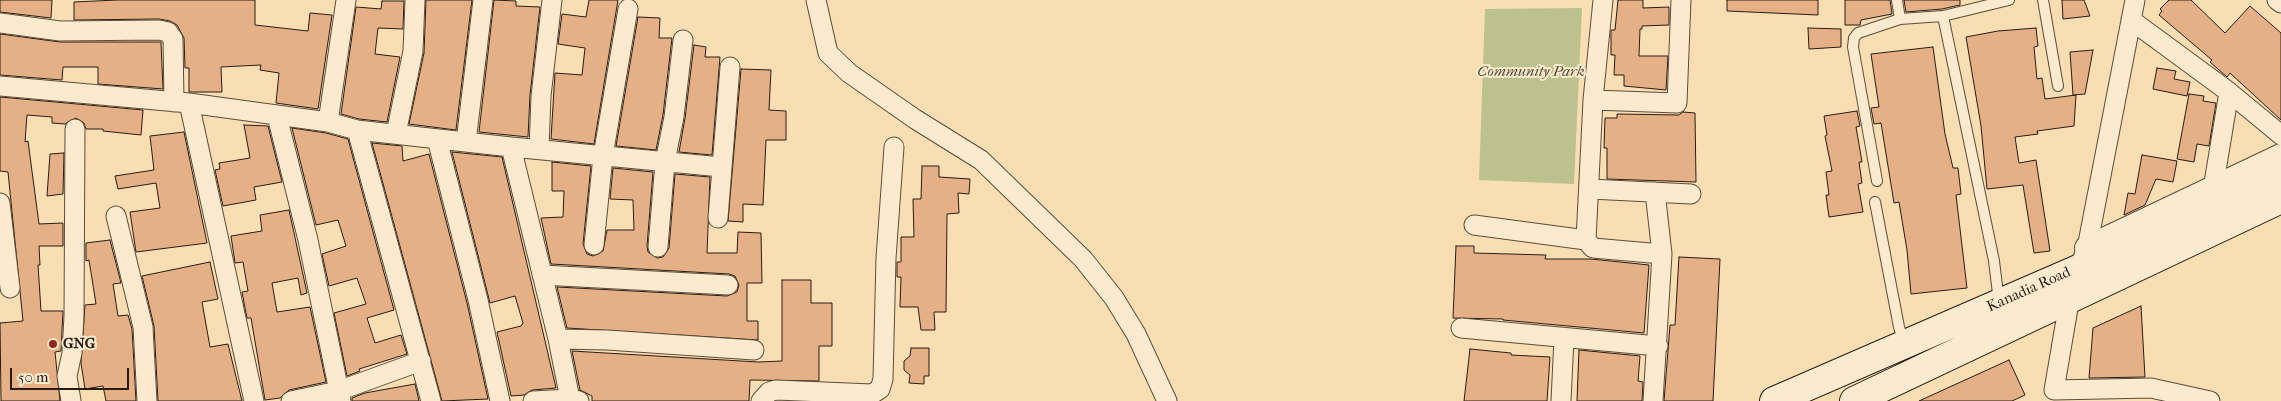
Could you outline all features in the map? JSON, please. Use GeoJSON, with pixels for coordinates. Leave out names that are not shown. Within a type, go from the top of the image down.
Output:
{"type":"FeatureCollection","features":[{"type":"Feature","properties":{"kind":"main road","name":"Kanadia Road"},"geometry":{"type":"LineString","coordinates":[[1854,401],[2016,305],[2083,258],[2218,196],[2281,175]]}},
{"type":"Feature","properties":{"kind":"main road","name":"Kanadia Road"},"geometry":{"type":"LineString","coordinates":[[1774,401],[1834,373],[1904,344],[2016,305],[2069,298],[2281,199]]}},
{"type":"Feature","properties":{"kind":"main road"},"geometry":{"type":"LineString","coordinates":[[1834,373],[1846,401]]}},
{"type":"Feature","properties":{"kind":"street"},"geometry":{"type":"LineString","coordinates":[[328,122],[346,0]]}},
{"type":"Feature","properties":{"kind":"street"},"geometry":{"type":"LineString","coordinates":[[396,134],[413,51],[415,0]]}},
{"type":"Feature","properties":{"kind":"street"},"geometry":{"type":"LineString","coordinates":[[466,142],[483,0]]}},
{"type":"Feature","properties":{"kind":"street"},"geometry":{"type":"LineString","coordinates":[[539,149],[541,96],[552,0]]}},
{"type":"Feature","properties":{"kind":"street"},"geometry":{"type":"LineString","coordinates":[[816,0],[828,53],[849,73],[915,119],[981,160],[1083,259],[1114,298],[1136,334],[1167,401]]}},
{"type":"Feature","properties":{"kind":"street"},"geometry":{"type":"LineString","coordinates":[[1586,240],[1593,100],[1603,0]]}},
{"type":"Feature","properties":{"kind":"street"},"geometry":{"type":"LineString","coordinates":[[1593,100],[1677,103],[1681,0]]}},
{"type":"Feature","properties":{"kind":"street"},"geometry":{"type":"LineString","coordinates":[[2135,0],[2083,258],[2069,298],[2054,396],[2151,388],[2210,401]]}},
{"type":"Feature","properties":{"kind":"street"},"geometry":{"type":"LineString","coordinates":[[2277,0],[2281,3]]}},
{"type":"Feature","properties":{"kind":"street"},"geometry":{"type":"LineString","coordinates":[[594,244],[603,156],[628,9]]}},
{"type":"Feature","properties":{"kind":"street"},"geometry":{"type":"LineString","coordinates":[[2131,20],[2229,92],[2281,135]]}},
{"type":"Feature","properties":{"kind":"street"},"geometry":{"type":"LineString","coordinates":[[0,23],[60,31],[159,30],[168,32],[173,38],[182,103],[254,401]]}},
{"type":"Feature","properties":{"kind":"street"},"geometry":{"type":"LineString","coordinates":[[658,247],[665,162],[674,117],[683,40]]}},
{"type":"Feature","properties":{"kind":"street"},"geometry":{"type":"LineString","coordinates":[[718,218],[730,67]]}},
{"type":"Feature","properties":{"kind":"street"},"geometry":{"type":"LineString","coordinates":[[0,86],[182,103],[328,122],[357,130],[436,139],[721,167]]}},
{"type":"Feature","properties":{"kind":"street"},"geometry":{"type":"LineString","coordinates":[[2218,196],[2229,92]]}},
{"type":"Feature","properties":{"kind":"street"},"geometry":{"type":"LineString","coordinates":[[277,116],[308,240],[340,396]]}},
{"type":"Feature","properties":{"kind":"street"},"geometry":{"type":"LineString","coordinates":[[71,401],[67,376],[72,353],[74,316],[74,129]]}},
{"type":"Feature","properties":{"kind":"street"},"geometry":{"type":"LineString","coordinates":[[357,130],[431,401]]}},
{"type":"Feature","properties":{"kind":"street"},"geometry":{"type":"LineString","coordinates":[[436,139],[478,300],[500,401]]}},
{"type":"Feature","properties":{"kind":"street"},"geometry":{"type":"LineString","coordinates":[[511,147],[574,400],[533,401]]}},
{"type":"Feature","properties":{"kind":"street"},"geometry":{"type":"LineString","coordinates":[[761,401],[769,392],[776,390],[872,394],[880,390],[883,378],[886,258],[894,147]]}},
{"type":"Feature","properties":{"kind":"street"},"geometry":{"type":"LineString","coordinates":[[2218,196],[2281,156]]}},
{"type":"Feature","properties":{"kind":"street"},"geometry":{"type":"LineString","coordinates":[[1590,189],[1692,194]]}},
{"type":"Feature","properties":{"kind":"street"},"geometry":{"type":"LineString","coordinates":[[1653,401],[1658,346],[1662,254],[1654,192]]}},
{"type":"Feature","properties":{"kind":"street"},"geometry":{"type":"LineString","coordinates":[[0,203],[10,288]]}},
{"type":"Feature","properties":{"kind":"street"},"geometry":{"type":"LineString","coordinates":[[116,216],[142,327],[146,401]]}},
{"type":"Feature","properties":{"kind":"street"},"geometry":{"type":"LineString","coordinates":[[1474,225],[1586,240],[1593,248],[1662,254]]}},
{"type":"Feature","properties":{"kind":"street"},"geometry":{"type":"LineString","coordinates":[[542,275],[728,285]]}},
{"type":"Feature","properties":{"kind":"street"},"geometry":{"type":"LineString","coordinates":[[1461,328],[1658,346]]}},
{"type":"Feature","properties":{"kind":"street"},"geometry":{"type":"LineString","coordinates":[[1561,401],[1564,338]]}},
{"type":"Feature","properties":{"kind":"street"},"geometry":{"type":"LineString","coordinates":[[558,339],[608,340],[754,350]]}},
{"type":"Feature","properties":{"kind":"street"},"geometry":{"type":"LineString","coordinates":[[291,401],[340,396],[420,361]]}},
{"type":"Feature","properties":{"kind":"lane"},"geometry":{"type":"LineString","coordinates":[[1897,0],[1900,19]]}},
{"type":"Feature","properties":{"kind":"lane"},"geometry":{"type":"LineString","coordinates":[[1877,181],[1853,48],[1854,38],[1858,33],[1900,19],[1943,16],[1973,4],[2009,0]]}},
{"type":"Feature","properties":{"kind":"lane"},"geometry":{"type":"LineString","coordinates":[[2043,0],[2058,86]]}},
{"type":"Feature","properties":{"kind":"lane"},"geometry":{"type":"LineString","coordinates":[[1943,16],[1994,261],[2016,305]]}},
{"type":"Feature","properties":{"kind":"lane"},"geometry":{"type":"LineString","coordinates":[[1874,202],[1898,327],[1904,344]]}},
{"type":"Feature","properties":{"kind":"green space","name":"Community Park"},"geometry":{"type":"Polygon","coordinates":[[[1582,8],[1574,184],[1479,180],[1485,9],[1582,8]]]}},
{"type":"Feature","properties":{"kind":"building"},"geometry":{"type":"Polygon","coordinates":[[[0,0],[52,0],[51,18],[0,12],[0,0]]]}},
{"type":"Feature","properties":{"kind":"building"},"geometry":{"type":"Polygon","coordinates":[[[117,0],[255,0],[255,25],[308,31],[310,13],[332,15],[318,109],[276,103],[279,73],[260,70],[261,65],[221,67],[222,92],[189,92],[189,68],[185,68],[184,38],[177,25],[170,21],[159,19],[74,20],[74,2],[117,0]]]}},
{"type":"Feature","properties":{"kind":"building"},"geometry":{"type":"Polygon","coordinates":[[[426,0],[472,0],[456,130],[409,124],[424,53],[426,0]]]}},
{"type":"Feature","properties":{"kind":"building"},"geometry":{"type":"Polygon","coordinates":[[[494,0],[516,1],[516,6],[540,7],[530,95],[528,137],[479,132],[494,0]]]}},
{"type":"Feature","properties":{"kind":"building"},"geometry":{"type":"Polygon","coordinates":[[[589,0],[618,0],[594,144],[551,139],[555,73],[582,75],[585,48],[558,44],[562,14],[586,17],[589,0]]]}},
{"type":"Feature","properties":{"kind":"building"},"geometry":{"type":"Polygon","coordinates":[[[1618,0],[1643,0],[1643,8],[1669,7],[1669,25],[1642,26],[1642,29],[1640,29],[1639,56],[1668,56],[1666,90],[1624,86],[1624,75],[1614,75],[1615,55],[1611,55],[1611,30],[1615,30],[1618,0]]]}},
{"type":"Feature","properties":{"kind":"building"},"geometry":{"type":"Polygon","coordinates":[[[1727,0],[1818,0],[1818,15],[1727,11],[1727,0]]]}},
{"type":"Feature","properties":{"kind":"building"},"geometry":{"type":"Polygon","coordinates":[[[1845,0],[1890,0],[1892,14],[1861,20],[1860,25],[1845,25],[1845,0]]]}},
{"type":"Feature","properties":{"kind":"building"},"geometry":{"type":"Polygon","coordinates":[[[1904,0],[1960,0],[1960,5],[1942,9],[1906,12],[1904,0]]]}},
{"type":"Feature","properties":{"kind":"building"},"geometry":{"type":"Polygon","coordinates":[[[2062,0],[2084,0],[2090,16],[2063,19],[2062,0]]]}},
{"type":"Feature","properties":{"kind":"building"},"geometry":{"type":"Polygon","coordinates":[[[2169,0],[2191,0],[2225,33],[2250,6],[2281,33],[2281,120],[2230,73],[2227,77],[2210,62],[2212,60],[2159,15],[2162,11],[2160,9],[2169,0]]]}},
{"type":"Feature","properties":{"kind":"building"},"geometry":{"type":"Polygon","coordinates":[[[382,1],[404,1],[403,29],[378,28],[375,54],[400,57],[387,122],[359,119],[341,114],[356,7],[381,9],[382,1]]]}},
{"type":"Feature","properties":{"kind":"building"},"geometry":{"type":"Polygon","coordinates":[[[638,17],[660,18],[659,38],[672,38],[663,115],[656,150],[616,146],[638,17]]]}},
{"type":"Feature","properties":{"kind":"building"},"geometry":{"type":"Polygon","coordinates":[[[1808,28],[1841,29],[1841,47],[1809,49],[1808,28]]]}},
{"type":"Feature","properties":{"kind":"building"},"geometry":{"type":"Polygon","coordinates":[[[2036,28],[2038,46],[2034,47],[2037,79],[2042,78],[2045,99],[2076,95],[2074,126],[2037,131],[2038,134],[2015,137],[2019,163],[2036,160],[2050,251],[2034,253],[2023,185],[1987,189],[1981,126],[1966,37],[1998,31],[2036,28]]]}},
{"type":"Feature","properties":{"kind":"building"},"geometry":{"type":"Polygon","coordinates":[[[0,34],[60,42],[161,42],[163,89],[98,84],[98,67],[63,67],[62,80],[0,75],[0,34]]]}},
{"type":"Feature","properties":{"kind":"building"},"geometry":{"type":"Polygon","coordinates":[[[694,45],[706,47],[705,57],[720,57],[712,155],[679,152],[694,45]]]}},
{"type":"Feature","properties":{"kind":"building"},"geometry":{"type":"Polygon","coordinates":[[[1933,47],[1945,134],[1953,168],[1958,168],[1961,194],[1956,195],[1967,288],[1911,294],[1907,250],[1899,202],[1894,203],[1881,123],[1874,124],[1871,108],[1879,107],[1871,54],[1933,47]]]}},
{"type":"Feature","properties":{"kind":"building"},"geometry":{"type":"Polygon","coordinates":[[[2093,50],[2085,94],[2073,95],[2070,52],[2093,50]]]}},
{"type":"Feature","properties":{"kind":"building"},"geometry":{"type":"Polygon","coordinates":[[[2157,68],[2176,71],[2174,79],[2190,82],[2187,96],[2153,89],[2157,68]]]}},
{"type":"Feature","properties":{"kind":"building"},"geometry":{"type":"Polygon","coordinates":[[[741,69],[771,70],[769,110],[786,111],[786,140],[766,140],[763,205],[743,204],[743,222],[728,221],[741,69]]]}},
{"type":"Feature","properties":{"kind":"building"},"geometry":{"type":"Polygon","coordinates":[[[2189,94],[2204,96],[2203,101],[2216,103],[2209,146],[2197,144],[2194,162],[2177,159],[2189,94]]]}},
{"type":"Feature","properties":{"kind":"building"},"geometry":{"type":"Polygon","coordinates":[[[0,97],[143,110],[141,135],[103,131],[103,129],[86,129],[84,123],[76,118],[65,124],[52,123],[52,117],[27,115],[25,142],[28,141],[39,224],[63,223],[63,246],[39,246],[40,265],[38,265],[41,311],[63,311],[61,351],[55,352],[60,401],[1,401],[0,323],[23,321],[8,172],[0,171],[0,97]]]}},
{"type":"Feature","properties":{"kind":"building"},"geometry":{"type":"Polygon","coordinates":[[[1857,111],[1860,126],[1856,127],[1862,162],[1859,162],[1862,183],[1858,184],[1863,212],[1829,217],[1826,195],[1829,195],[1826,172],[1832,171],[1825,136],[1827,135],[1824,116],[1857,111]]]}},
{"type":"Feature","properties":{"kind":"building"},"geometry":{"type":"Polygon","coordinates":[[[1683,112],[1695,113],[1696,182],[1607,179],[1607,148],[1604,148],[1605,118],[1617,118],[1617,114],[1679,115],[1683,112]]]}},
{"type":"Feature","properties":{"kind":"building"},"geometry":{"type":"Polygon","coordinates":[[[244,125],[268,126],[282,182],[254,187],[256,200],[223,206],[215,170],[220,169],[219,163],[250,158],[244,125]]]}},
{"type":"Feature","properties":{"kind":"building"},"geometry":{"type":"Polygon","coordinates":[[[292,128],[326,133],[348,139],[394,310],[367,318],[375,343],[401,335],[407,354],[359,369],[360,371],[347,376],[334,313],[366,304],[357,278],[329,286],[322,254],[346,246],[338,220],[316,225],[292,128]]]}},
{"type":"Feature","properties":{"kind":"building"},"geometry":{"type":"Polygon","coordinates":[[[184,132],[207,243],[136,252],[130,212],[160,208],[156,183],[118,189],[115,176],[154,170],[150,136],[184,132]]]}},
{"type":"Feature","properties":{"kind":"building"},"geometry":{"type":"Polygon","coordinates":[[[372,143],[402,146],[403,161],[429,154],[467,303],[488,399],[442,401],[372,143]]]}},
{"type":"Feature","properties":{"kind":"building"},"geometry":{"type":"Polygon","coordinates":[[[452,152],[502,157],[556,388],[532,390],[524,395],[511,396],[497,332],[521,326],[523,323],[515,296],[490,303],[452,152]]]}},
{"type":"Feature","properties":{"kind":"building"},"geometry":{"type":"Polygon","coordinates":[[[64,153],[63,194],[47,196],[50,154],[64,153]]]}},
{"type":"Feature","properties":{"kind":"building"},"geometry":{"type":"Polygon","coordinates":[[[2142,155],[2177,161],[2173,182],[2156,179],[2145,205],[2124,215],[2128,193],[2135,194],[2142,155]]]}},
{"type":"Feature","properties":{"kind":"building"},"geometry":{"type":"Polygon","coordinates":[[[552,162],[591,166],[583,244],[587,254],[593,256],[603,251],[607,230],[634,230],[633,200],[610,199],[613,168],[653,172],[647,246],[648,252],[657,258],[663,257],[669,248],[675,174],[710,177],[707,253],[737,253],[738,232],[761,233],[762,283],[747,283],[747,321],[758,321],[758,340],[567,328],[557,287],[727,296],[737,292],[739,285],[735,276],[729,274],[551,264],[541,218],[563,217],[564,191],[552,191],[552,162]]]}},
{"type":"Feature","properties":{"kind":"building"},"geometry":{"type":"Polygon","coordinates":[[[922,166],[939,166],[939,177],[970,179],[969,194],[958,193],[959,213],[947,214],[946,312],[934,312],[935,330],[921,330],[918,307],[900,307],[901,277],[897,277],[897,262],[901,262],[901,237],[914,237],[913,199],[921,199],[922,166]]]}},
{"type":"Feature","properties":{"kind":"building"},"geometry":{"type":"Polygon","coordinates":[[[289,210],[307,293],[301,295],[298,278],[272,283],[277,312],[310,307],[326,382],[289,390],[280,398],[265,400],[251,318],[247,318],[242,292],[248,291],[243,262],[235,263],[231,236],[262,231],[260,215],[289,210]]]}},
{"type":"Feature","properties":{"kind":"building"},"geometry":{"type":"Polygon","coordinates":[[[110,240],[121,283],[113,284],[118,316],[128,315],[132,329],[136,401],[106,401],[103,386],[85,389],[81,363],[85,305],[96,304],[89,260],[86,261],[86,243],[110,240]]]}},
{"type":"Feature","properties":{"kind":"building"},"geometry":{"type":"Polygon","coordinates":[[[1456,246],[1474,246],[1474,253],[1546,255],[1545,259],[1591,259],[1649,265],[1644,333],[1503,319],[1453,318],[1456,246]]]}},
{"type":"Feature","properties":{"kind":"building"},"geometry":{"type":"Polygon","coordinates":[[[1679,257],[1720,259],[1713,401],[1664,401],[1670,325],[1675,325],[1679,257]]]}},
{"type":"Feature","properties":{"kind":"building"},"geometry":{"type":"Polygon","coordinates":[[[210,262],[218,299],[202,302],[210,347],[228,344],[242,401],[158,401],[154,326],[142,276],[210,262]]]}},
{"type":"Feature","properties":{"kind":"building"},"geometry":{"type":"Polygon","coordinates":[[[782,280],[811,280],[811,303],[832,303],[832,346],[819,346],[819,381],[750,380],[749,401],[592,401],[592,396],[580,390],[572,351],[758,362],[782,361],[782,280]]]}},
{"type":"Feature","properties":{"kind":"building"},"geometry":{"type":"Polygon","coordinates":[[[2141,306],[2145,377],[2089,378],[2093,328],[2141,306]]]}},
{"type":"Feature","properties":{"kind":"building"},"geometry":{"type":"Polygon","coordinates":[[[911,348],[929,348],[929,376],[924,376],[924,384],[909,383],[910,375],[904,370],[904,361],[910,356],[911,348]]]}},
{"type":"Feature","properties":{"kind":"building"},"geometry":{"type":"Polygon","coordinates":[[[1470,349],[1511,353],[1511,355],[1550,357],[1547,401],[1464,401],[1470,349]]]}},
{"type":"Feature","properties":{"kind":"building"},"geometry":{"type":"Polygon","coordinates":[[[1579,350],[1640,356],[1638,381],[1643,382],[1642,401],[1577,401],[1579,350]]]}},
{"type":"Feature","properties":{"kind":"building"},"geometry":{"type":"Polygon","coordinates":[[[2009,360],[2025,395],[2012,401],[1919,401],[2009,360]]]}},
{"type":"Feature","properties":{"kind":"building"},"geometry":{"type":"Polygon","coordinates":[[[415,384],[419,401],[352,401],[352,398],[365,393],[415,384]]]}},
{"type":"Feature","properties":{"kind":"place","name":"GNG"},"geometry":{"type":"Point","coordinates":[53,344]}}]}
